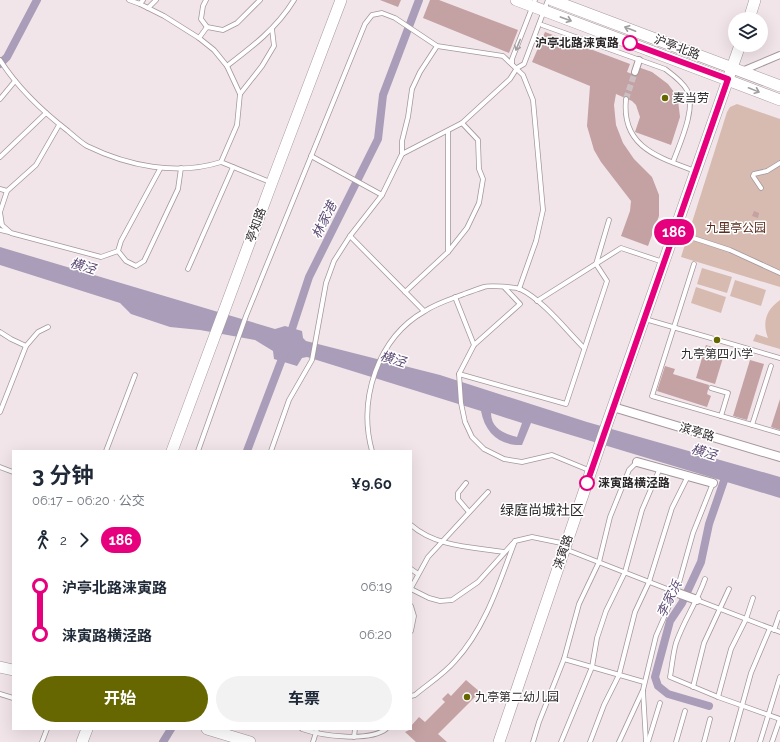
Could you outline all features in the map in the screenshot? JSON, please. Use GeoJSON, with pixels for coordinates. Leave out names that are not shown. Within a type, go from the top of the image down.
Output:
{"type":"FeatureCollection","features":[{"type":"Feature","properties":{"kind":"street","name":"亭知路"},"geometry":{"type":"LineString","coordinates":[[172,450],[341,0]]}},
{"type":"Feature","properties":{"kind":"street","name":"沪亭北路"},"geometry":{"type":"LineString","coordinates":[[516,0],[534,3],[544,11],[728,79],[780,100]]}},
{"type":"Feature","properties":{"kind":"street","name":"沪亭北路"},"geometry":{"type":"LineString","coordinates":[[552,0],[780,86]]}},
{"type":"Feature","properties":{"kind":"street"},"geometry":{"type":"LineString","coordinates":[[751,12],[755,0]]}},
{"type":"Feature","properties":{"kind":"street","name":"涞寅路"},"geometry":{"type":"LineString","coordinates":[[499,742],[600,444],[728,79],[737,69],[739,52]]}},
{"type":"Feature","properties":{"kind":"street"},"geometry":{"type":"LineString","coordinates":[[737,69],[780,55]]}},
{"type":"Feature","properties":{"kind":"street"},"geometry":{"type":"LineString","coordinates":[[635,72],[639,60]]}},
{"type":"Feature","properties":{"kind":"street","name":"滨亭路"},"geometry":{"type":"LineString","coordinates":[[613,407],[780,457]]}},
{"type":"Feature","properties":{"kind":"street"},"geometry":{"type":"LineString","coordinates":[[637,462],[713,483]]}},
{"type":"Feature","properties":{"kind":"street"},"geometry":{"type":"LineString","coordinates":[[675,592],[697,600]]}},
{"type":"Feature","properties":{"kind":"street"},"geometry":{"type":"LineString","coordinates":[[0,667],[12,670]]}},
{"type":"Feature","properties":{"kind":"street"},"geometry":{"type":"LineString","coordinates":[[82,742],[86,730]]}},
{"type":"Feature","properties":{"kind":"street"},"geometry":{"type":"LineString","coordinates":[[210,730],[250,742]]}},
{"type":"Feature","properties":{"kind":"lane"},"geometry":{"type":"LineString","coordinates":[[128,0],[140,4],[180,25],[214,50],[227,66],[240,94],[238,125],[221,162]]}},
{"type":"Feature","properties":{"kind":"lane"},"geometry":{"type":"LineString","coordinates":[[140,4],[143,0]]}},
{"type":"Feature","properties":{"kind":"lane"},"geometry":{"type":"LineString","coordinates":[[148,8],[156,0]]}},
{"type":"Feature","properties":{"kind":"lane"},"geometry":{"type":"LineString","coordinates":[[206,0],[203,6],[201,19],[207,27],[223,30],[237,23],[260,0]]}},
{"type":"Feature","properties":{"kind":"lane"},"geometry":{"type":"LineString","coordinates":[[227,66],[249,50],[272,29],[294,0]]}},
{"type":"Feature","properties":{"kind":"lane"},"geometry":{"type":"LineString","coordinates":[[402,154],[462,124],[510,79],[518,68],[524,64],[548,0]]}},
{"type":"Feature","properties":{"kind":"lane"},"geometry":{"type":"LineString","coordinates":[[512,64],[512,59],[534,3]]}},
{"type":"Feature","properties":{"kind":"lane"},"geometry":{"type":"LineString","coordinates":[[198,450],[246,316],[365,24],[372,15],[382,13],[437,46],[503,56],[524,74],[533,100],[543,210],[536,241],[519,288]]}},
{"type":"Feature","properties":{"kind":"lane"},"geometry":{"type":"LineString","coordinates":[[542,25],[665,69],[679,79],[688,92],[690,107],[688,118],[672,162]]}},
{"type":"Feature","properties":{"kind":"lane"},"geometry":{"type":"LineString","coordinates":[[199,38],[207,27]]}},
{"type":"Feature","properties":{"kind":"lane"},"geometry":{"type":"LineString","coordinates":[[240,94],[262,66],[274,46],[272,29]]}},
{"type":"Feature","properties":{"kind":"lane"},"geometry":{"type":"LineString","coordinates":[[270,450],[289,400],[312,360],[326,282],[334,261],[350,236],[382,195],[402,154],[402,141],[408,117],[412,89],[420,72],[437,46]]}},
{"type":"Feature","properties":{"kind":"lane"},"geometry":{"type":"LineString","coordinates":[[0,60],[15,81],[46,113],[86,145],[120,159],[160,169],[202,168],[221,162],[272,182]]}},
{"type":"Feature","properties":{"kind":"lane"},"geometry":{"type":"LineString","coordinates":[[0,99],[15,81]]}},
{"type":"Feature","properties":{"kind":"lane"},"geometry":{"type":"LineString","coordinates":[[626,99],[624,113],[627,126],[634,139],[647,150],[696,171]]}},
{"type":"Feature","properties":{"kind":"lane"},"geometry":{"type":"LineString","coordinates":[[0,157],[46,113]]}},
{"type":"Feature","properties":{"kind":"lane"},"geometry":{"type":"LineString","coordinates":[[11,233],[2,225],[0,212],[7,191],[36,165],[60,124]]}},
{"type":"Feature","properties":{"kind":"lane"},"geometry":{"type":"LineString","coordinates":[[405,292],[448,252],[467,228],[479,203],[483,179],[479,170],[478,140],[462,124]]}},
{"type":"Feature","properties":{"kind":"lane"},"geometry":{"type":"LineString","coordinates":[[448,131],[448,252]]}},
{"type":"Feature","properties":{"kind":"lane"},"geometry":{"type":"LineString","coordinates":[[311,156],[382,195]]}},
{"type":"Feature","properties":{"kind":"lane"},"geometry":{"type":"LineString","coordinates":[[761,188],[753,176],[754,174],[767,171],[780,163]]}},
{"type":"Feature","properties":{"kind":"lane"},"geometry":{"type":"LineString","coordinates":[[188,269],[233,167]]}},
{"type":"Feature","properties":{"kind":"lane"},"geometry":{"type":"LineString","coordinates":[[118,251],[126,261],[136,266],[144,261],[178,189],[181,168]]}},
{"type":"Feature","properties":{"kind":"lane"},"geometry":{"type":"LineString","coordinates":[[118,251],[121,241],[160,169]]}},
{"type":"Feature","properties":{"kind":"lane"},"geometry":{"type":"LineString","coordinates":[[0,189],[7,191]]}},
{"type":"Feature","properties":{"kind":"lane"},"geometry":{"type":"LineString","coordinates":[[459,374],[566,404],[607,281],[596,264],[609,220]]}},
{"type":"Feature","properties":{"kind":"lane"},"geometry":{"type":"LineString","coordinates":[[0,230],[101,257],[118,251]]}},
{"type":"Feature","properties":{"kind":"lane"},"geometry":{"type":"LineString","coordinates":[[675,231],[730,250],[780,273]]}},
{"type":"Feature","properties":{"kind":"lane"},"geometry":{"type":"LineString","coordinates":[[350,236],[424,311]]}},
{"type":"Feature","properties":{"kind":"lane"},"geometry":{"type":"LineString","coordinates":[[537,301],[621,248],[664,263]]}},
{"type":"Feature","properties":{"kind":"lane"},"geometry":{"type":"LineString","coordinates":[[694,264],[652,396],[780,433]]}},
{"type":"Feature","properties":{"kind":"lane"},"geometry":{"type":"LineString","coordinates":[[372,450],[367,425],[368,403],[373,377],[382,354],[401,330],[424,311],[486,286],[519,288],[537,301],[584,348]]}},
{"type":"Feature","properties":{"kind":"lane"},"geometry":{"type":"LineString","coordinates":[[506,288],[520,304],[474,345],[459,374],[461,403],[465,422],[472,437],[484,449],[504,459],[522,462],[552,455],[591,471]]}},
{"type":"Feature","properties":{"kind":"lane"},"geometry":{"type":"LineString","coordinates":[[456,297],[474,345]]}},
{"type":"Feature","properties":{"kind":"lane"},"geometry":{"type":"LineString","coordinates":[[644,319],[780,358]]}},
{"type":"Feature","properties":{"kind":"lane"},"geometry":{"type":"LineString","coordinates":[[0,412],[26,346],[38,332],[48,327]]}},
{"type":"Feature","properties":{"kind":"lane"},"geometry":{"type":"LineString","coordinates":[[0,332],[11,340],[26,346]]}},
{"type":"Feature","properties":{"kind":"lane"},"geometry":{"type":"LineString","coordinates":[[752,425],[771,366]]}},
{"type":"Feature","properties":{"kind":"lane"},"geometry":{"type":"LineString","coordinates":[[106,450],[135,375]]}},
{"type":"Feature","properties":{"kind":"lane"},"geometry":{"type":"LineString","coordinates":[[711,388],[728,394],[721,416]]}},
{"type":"Feature","properties":{"kind":"lane"},"geometry":{"type":"LineString","coordinates":[[0,393],[6,394]]}},
{"type":"Feature","properties":{"kind":"lane"},"geometry":{"type":"LineString","coordinates":[[533,742],[539,722],[564,659],[579,604],[598,562],[610,517],[629,470],[637,462]]}},
{"type":"Feature","properties":{"kind":"lane"},"geometry":{"type":"LineString","coordinates":[[0,467],[12,472]]}},
{"type":"Feature","properties":{"kind":"lane"},"geometry":{"type":"LineString","coordinates":[[561,742],[592,667],[597,638],[606,611],[625,572],[642,510],[660,468]]}},
{"type":"Feature","properties":{"kind":"lane"},"geometry":{"type":"LineString","coordinates":[[590,742],[604,705],[619,675],[635,612],[649,582],[672,508],[688,476]]}},
{"type":"Feature","properties":{"kind":"lane"},"geometry":{"type":"LineString","coordinates":[[466,483],[458,493],[458,499],[469,512]]}},
{"type":"Feature","properties":{"kind":"lane"},"geometry":{"type":"LineString","coordinates":[[619,742],[642,690],[656,636],[675,592],[693,533],[713,483]]}},
{"type":"Feature","properties":{"kind":"lane"},"geometry":{"type":"LineString","coordinates":[[412,587],[428,557],[488,492]]}},
{"type":"Feature","properties":{"kind":"lane"},"geometry":{"type":"LineString","coordinates":[[412,526],[418,531],[441,542],[504,552]]}},
{"type":"Feature","properties":{"kind":"lane"},"geometry":{"type":"LineString","coordinates":[[412,590],[429,598],[440,601],[452,600],[478,582],[515,541],[532,537],[565,546],[598,562],[675,592]]}},
{"type":"Feature","properties":{"kind":"lane"},"geometry":{"type":"LineString","coordinates":[[412,696],[415,695],[454,662],[470,643],[484,620],[515,541]]}},
{"type":"Feature","properties":{"kind":"lane"},"geometry":{"type":"LineString","coordinates":[[412,570],[418,574]]}},
{"type":"Feature","properties":{"kind":"lane"},"geometry":{"type":"LineString","coordinates":[[705,579],[697,600],[690,610],[676,644],[670,677],[741,706],[780,719],[772,742]]}},
{"type":"Feature","properties":{"kind":"lane"},"geometry":{"type":"LineString","coordinates":[[693,687],[704,643],[729,589]]}},
{"type":"Feature","properties":{"kind":"lane"},"geometry":{"type":"LineString","coordinates":[[718,697],[731,649],[746,619],[753,598]]}},
{"type":"Feature","properties":{"kind":"lane"},"geometry":{"type":"LineString","coordinates":[[697,600],[780,632]]}},
{"type":"Feature","properties":{"kind":"lane"},"geometry":{"type":"LineString","coordinates":[[412,609],[414,616],[412,626]]}},
{"type":"Feature","properties":{"kind":"lane"},"geometry":{"type":"LineString","coordinates":[[732,742],[751,673],[780,613]]}},
{"type":"Feature","properties":{"kind":"lane"},"geometry":{"type":"LineString","coordinates":[[564,659],[644,682]]}},
{"type":"Feature","properties":{"kind":"lane"},"geometry":{"type":"LineString","coordinates":[[760,742],[767,715],[780,677]]}},
{"type":"Feature","properties":{"kind":"lane"},"geometry":{"type":"LineString","coordinates":[[642,690],[647,742]]}},
{"type":"Feature","properties":{"kind":"lane"},"geometry":{"type":"LineString","coordinates":[[0,694],[12,698]]}},
{"type":"Feature","properties":{"kind":"lane"},"geometry":{"type":"LineString","coordinates":[[647,742],[660,703]]}},
{"type":"Feature","properties":{"kind":"lane"},"geometry":{"type":"LineString","coordinates":[[676,742],[685,711]]}},
{"type":"Feature","properties":{"kind":"lane"},"geometry":{"type":"LineString","coordinates":[[704,742],[710,719]]}},
{"type":"Feature","properties":{"kind":"lane"},"geometry":{"type":"LineString","coordinates":[[42,742],[47,730]]}},
{"type":"Feature","properties":{"kind":"lane"},"geometry":{"type":"LineString","coordinates":[[305,730],[315,734],[334,737],[373,737],[384,730]]}},
{"type":"Feature","properties":{"kind":"lane"},"geometry":{"type":"LineString","coordinates":[[313,742],[317,730]]}},
{"type":"Feature","properties":{"kind":"lane"},"geometry":{"type":"LineString","coordinates":[[354,737],[355,730]]}},
{"type":"Feature","properties":{"kind":"green space","name":"九里亭公园"},"geometry":{"type":"Polygon","coordinates":[[[737,104],[780,119],[780,287],[681,257],[727,112],[730,107],[737,104]]]}},
{"type":"Feature","properties":{"kind":"green space"},"geometry":{"type":"Polygon","coordinates":[[[702,268],[732,277],[727,293],[697,284],[702,268]]]}},
{"type":"Feature","properties":{"kind":"green space"},"geometry":{"type":"Polygon","coordinates":[[[735,280],[766,290],[761,306],[730,296],[735,280]]]}},
{"type":"Feature","properties":{"kind":"green space"},"geometry":{"type":"Polygon","coordinates":[[[696,287],[726,297],[721,313],[691,303],[696,287]]]}},
{"type":"Feature","properties":{"kind":"green space"},"geometry":{"type":"Polygon","coordinates":[[[780,300],[780,349],[753,341],[756,334],[768,338],[765,327],[766,317],[771,308],[780,300]]]}},
{"type":"Feature","properties":{"kind":"shaded area"},"geometry":{"type":"Polygon","coordinates":[[[0,247],[275,329],[285,326],[302,331],[303,338],[306,341],[440,375],[587,422],[780,477],[780,498],[531,423],[522,445],[507,443],[495,437],[490,432],[483,419],[481,411],[307,357],[302,358],[297,366],[274,359],[273,351],[255,340],[200,330],[170,327],[131,314],[120,303],[0,265],[0,247]],[[491,413],[493,423],[499,430],[512,436],[517,437],[522,423],[491,413]]]}},
{"type":"Feature","properties":{"kind":"building"},"geometry":{"type":"Polygon","coordinates":[[[380,0],[401,0],[398,7],[380,0]]]}},
{"type":"Feature","properties":{"kind":"building"},"geometry":{"type":"Polygon","coordinates":[[[430,0],[439,0],[518,30],[509,53],[423,18],[430,0]]]}},
{"type":"Feature","properties":{"kind":"building"},"geometry":{"type":"Polygon","coordinates":[[[545,32],[630,64],[627,72],[635,75],[638,67],[652,72],[668,84],[678,100],[680,117],[671,145],[635,132],[640,117],[636,105],[632,101],[616,94],[614,105],[616,125],[623,143],[634,159],[652,177],[659,195],[659,216],[648,246],[621,236],[630,211],[631,201],[601,162],[594,150],[587,126],[590,86],[532,62],[545,32]]]}},
{"type":"Feature","properties":{"kind":"building"},"geometry":{"type":"Polygon","coordinates":[[[754,211],[759,213],[758,218],[752,216],[754,211]]]}},
{"type":"Feature","properties":{"kind":"building"},"geometry":{"type":"Polygon","coordinates":[[[706,345],[725,351],[715,384],[696,378],[706,345]]]}},
{"type":"Feature","properties":{"kind":"building"},"geometry":{"type":"Polygon","coordinates":[[[750,360],[764,364],[747,420],[733,416],[750,360]]]}},
{"type":"Feature","properties":{"kind":"building"},"geometry":{"type":"Polygon","coordinates":[[[665,366],[675,369],[673,374],[709,385],[707,394],[711,396],[707,407],[657,391],[665,366]]]}},
{"type":"Feature","properties":{"kind":"building"},"geometry":{"type":"Polygon","coordinates":[[[780,399],[780,430],[771,427],[780,399]]]}},
{"type":"Feature","properties":{"kind":"building"},"geometry":{"type":"Polygon","coordinates":[[[466,680],[480,692],[438,734],[447,742],[416,742],[405,732],[412,730],[412,725],[419,717],[425,722],[445,702],[442,699],[448,693],[451,696],[466,680]]]}},
{"type":"Feature","properties":{"kind":"waterway"},"geometry":{"type":"LineString","coordinates":[[0,64],[7,57],[37,0]]}},
{"type":"Feature","properties":{"kind":"waterway","name":"林家港"},"geometry":{"type":"LineString","coordinates":[[289,338],[309,277],[378,139],[383,95],[419,0]]}},
{"type":"Feature","properties":{"kind":"waterway","name":"林家港"},"geometry":{"type":"LineString","coordinates":[[247,450],[285,351]]}},
{"type":"Feature","properties":{"kind":"waterway","name":"李家浜"},"geometry":{"type":"LineString","coordinates":[[709,706],[668,694],[658,686],[655,677],[670,621],[682,603],[701,562],[709,524],[727,472]]}},
{"type":"Feature","properties":{"kind":"waterway","name":"林家港"},"geometry":{"type":"LineString","coordinates":[[163,742],[170,730]]}},
{"type":"Feature","properties":{"kind":"tunnel"},"geometry":{"type":"LineString","coordinates":[[626,99],[635,72]]}},
{"type":"Feature","properties":{"kind":"bus line","name":"186"},"geometry":{"type":"LineString","coordinates":[[587,483],[728,79],[630,43]]}},
{"type":"Feature","properties":{"kind":"place","name":"沪亭北路涞寅路"},"geometry":{"type":"Point","coordinates":[630,43]}},
{"type":"Feature","properties":{"kind":"place","name":"麦当劳"},"geometry":{"type":"Point","coordinates":[665,98]}},
{"type":"Feature","properties":{"kind":"place","name":"九亭第四小学"},"geometry":{"type":"Point","coordinates":[717,340]}},
{"type":"Feature","properties":{"kind":"place","name":"涞寅路横泾路"},"geometry":{"type":"Point","coordinates":[587,483]}},
{"type":"Feature","properties":{"kind":"place","name":"九亭第二幼儿园"},"geometry":{"type":"Point","coordinates":[467,697]}},
{"type":"Feature","properties":{"kind":"district","name":"绿庭尚城社区"},"geometry":{"type":"Point","coordinates":[542,510]}},
{"type":"Feature","properties":{"kind":"water label","name":"横泾"},"geometry":{"type":"Point","coordinates":[83,266]}},
{"type":"Feature","properties":{"kind":"water label","name":"横泾"},"geometry":{"type":"Point","coordinates":[393,359]}},
{"type":"Feature","properties":{"kind":"water label","name":"横泾"},"geometry":{"type":"Point","coordinates":[704,452]}}]}
